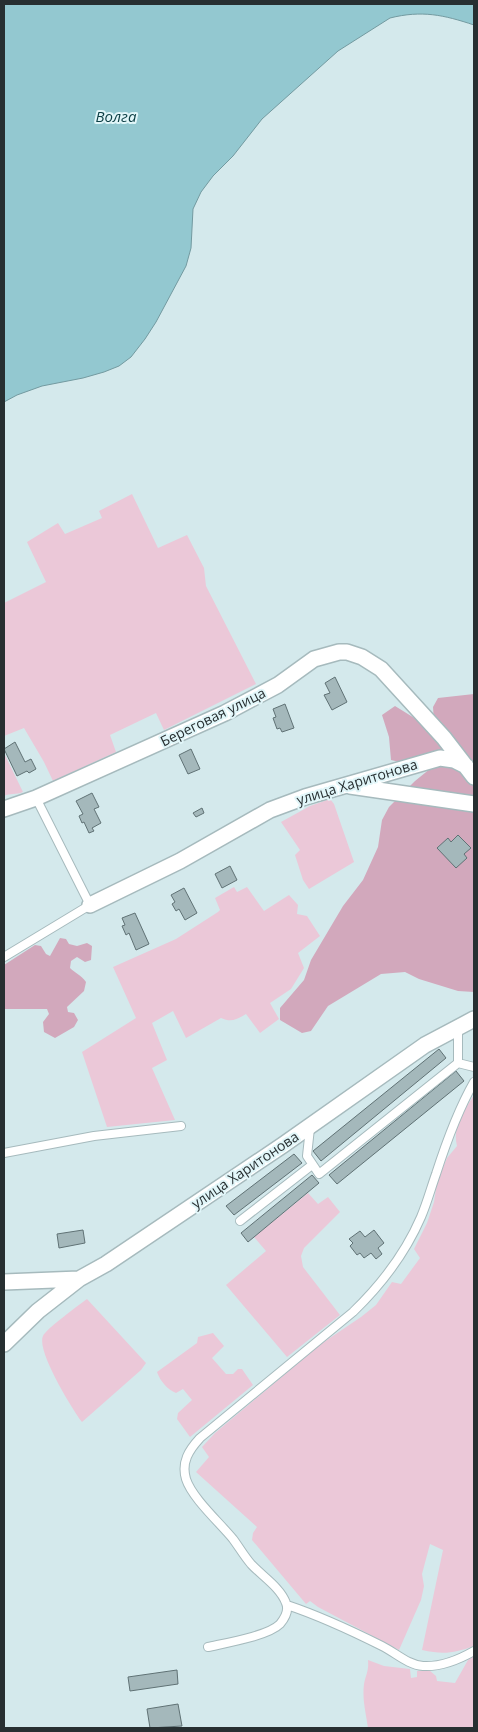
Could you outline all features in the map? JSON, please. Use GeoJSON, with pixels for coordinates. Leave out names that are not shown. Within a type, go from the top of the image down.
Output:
{"type":"FeatureCollection","features":[{"type":"Feature","properties":{"kind":"street","name":"Береговая улица"},"geometry":{"type":"LineString","coordinates":[[4,809],[36,798],[226,714],[278,685],[314,659],[339,652],[362,656],[380,669],[444,738],[471,772]]}},
{"type":"Feature","properties":{"kind":"street","name":"улица Харитонова"},"geometry":{"type":"LineString","coordinates":[[90,905],[180,861],[270,810],[305,797],[440,758],[454,760],[471,772]]}},
{"type":"Feature","properties":{"kind":"street"},"geometry":{"type":"LineString","coordinates":[[346,785],[474,804]]}},
{"type":"Feature","properties":{"kind":"street","name":"улица Харитонова"},"geometry":{"type":"LineString","coordinates":[[4,1282],[79,1279],[106,1264],[310,1126],[425,1045],[474,1019]]}},
{"type":"Feature","properties":{"kind":"street"},"geometry":{"type":"LineString","coordinates":[[4,1344],[38,1311],[79,1279]]}},
{"type":"Feature","properties":{"kind":"lane"},"geometry":{"type":"LineString","coordinates":[[4,957],[90,905],[36,798]]}},
{"type":"Feature","properties":{"kind":"lane"},"geometry":{"type":"LineString","coordinates":[[458,1027],[458,1063]]}},
{"type":"Feature","properties":{"kind":"lane"},"geometry":{"type":"LineString","coordinates":[[458,1063],[474,1067]]}},
{"type":"Feature","properties":{"kind":"lane"},"geometry":{"type":"LineString","coordinates":[[310,1126],[307,1156],[319,1174],[458,1063]]}},
{"type":"Feature","properties":{"kind":"lane"},"geometry":{"type":"LineString","coordinates":[[208,1647],[269,1632],[286,1615],[287,1605],[282,1595],[250,1563],[193,1493],[186,1479],[184,1466],[188,1452],[200,1438],[353,1312],[392,1270],[422,1216],[445,1147],[474,1082]]}},
{"type":"Feature","properties":{"kind":"lane"},"geometry":{"type":"LineString","coordinates":[[4,1153],[94,1136],[181,1126]]}},
{"type":"Feature","properties":{"kind":"lane"},"geometry":{"type":"LineString","coordinates":[[240,1221],[312,1165]]}},
{"type":"Feature","properties":{"kind":"lane"},"geometry":{"type":"LineString","coordinates":[[287,1605],[362,1636],[387,1648],[407,1661],[421,1666],[454,1660],[474,1651]]}},
{"type":"Feature","properties":{"kind":"shaded area"},"geometry":{"type":"Polygon","coordinates":[[[132,494],[158,548],[187,535],[204,568],[206,586],[256,684],[164,730],[156,713],[110,735],[116,752],[53,781],[24,728],[4,736],[4,603],[46,582],[27,542],[58,523],[65,534],[102,518],[99,511],[132,494]]]}},
{"type":"Feature","properties":{"kind":"shaded area"},"geometry":{"type":"Polygon","coordinates":[[[474,694],[474,992],[458,991],[419,979],[405,972],[381,974],[328,1006],[311,1031],[302,1033],[280,1020],[280,1008],[304,980],[311,960],[343,906],[363,880],[378,847],[382,820],[389,807],[415,781],[436,764],[413,765],[391,760],[389,737],[382,715],[395,706],[416,719],[434,722],[433,707],[438,698],[474,694]]]}},
{"type":"Feature","properties":{"kind":"shaded area"},"geometry":{"type":"Polygon","coordinates":[[[4,753],[23,792],[4,796],[4,753]]]}},
{"type":"Feature","properties":{"kind":"shaded area"},"geometry":{"type":"Polygon","coordinates":[[[330,799],[334,804],[354,862],[309,889],[303,880],[295,855],[300,850],[281,822],[310,806],[330,799]]]}},
{"type":"Feature","properties":{"kind":"shaded area"},"geometry":{"type":"Polygon","coordinates":[[[234,887],[237,892],[247,887],[264,911],[289,895],[298,905],[297,914],[307,916],[320,936],[298,953],[304,968],[291,989],[270,1003],[279,1019],[260,1033],[246,1014],[231,1020],[221,1018],[186,1038],[173,1011],[152,1023],[167,1060],[152,1068],[175,1120],[107,1127],[82,1052],[136,1018],[113,967],[176,939],[218,912],[220,910],[215,898],[234,887]]]}},
{"type":"Feature","properties":{"kind":"shaded area"},"geometry":{"type":"Polygon","coordinates":[[[60,938],[66,939],[69,944],[77,946],[87,943],[92,946],[91,960],[85,962],[77,957],[71,961],[70,968],[86,982],[84,991],[67,1007],[68,1012],[74,1013],[78,1020],[74,1027],[55,1038],[44,1032],[43,1022],[49,1014],[47,1009],[4,1009],[4,965],[35,945],[41,946],[46,954],[50,956],[60,938]]]}},
{"type":"Feature","properties":{"kind":"shaded area"},"geometry":{"type":"Polygon","coordinates":[[[474,1095],[474,1646],[449,1652],[422,1650],[443,1550],[430,1544],[422,1574],[424,1586],[421,1600],[399,1650],[310,1601],[306,1604],[252,1540],[253,1533],[257,1527],[196,1472],[209,1457],[202,1447],[215,1433],[321,1344],[376,1305],[392,1282],[401,1284],[420,1258],[414,1249],[427,1223],[434,1202],[437,1182],[447,1158],[457,1146],[456,1132],[460,1119],[474,1095]]]}},
{"type":"Feature","properties":{"kind":"shaded area"},"geometry":{"type":"Polygon","coordinates":[[[308,1193],[318,1204],[328,1197],[340,1212],[304,1248],[301,1256],[303,1267],[340,1315],[287,1357],[226,1285],[266,1251],[254,1237],[308,1193]]]}},
{"type":"Feature","properties":{"kind":"shaded area"},"geometry":{"type":"Polygon","coordinates":[[[87,1299],[146,1363],[141,1370],[82,1422],[56,1379],[42,1343],[43,1336],[50,1328],[87,1299]]]}},
{"type":"Feature","properties":{"kind":"shaded area"},"geometry":{"type":"Polygon","coordinates":[[[213,1333],[224,1346],[212,1358],[226,1374],[233,1374],[238,1369],[242,1369],[253,1385],[190,1437],[177,1419],[178,1413],[192,1400],[183,1389],[176,1393],[170,1390],[162,1382],[157,1372],[197,1343],[198,1337],[213,1333]]]}},
{"type":"Feature","properties":{"kind":"shaded area"},"geometry":{"type":"Polygon","coordinates":[[[474,1656],[474,1728],[368,1728],[364,1706],[364,1684],[368,1660],[384,1666],[410,1669],[411,1678],[417,1677],[417,1671],[429,1670],[436,1676],[437,1681],[455,1683],[468,1660],[474,1656]]]}},
{"type":"Feature","properties":{"kind":"water","name":"Волга"},"geometry":{"type":"Polygon","coordinates":[[[4,4],[474,4],[474,25],[423,14],[390,18],[338,51],[262,119],[201,192],[193,209],[191,248],[186,266],[156,322],[131,357],[119,366],[104,372],[42,386],[4,402],[4,4]]]}},
{"type":"Feature","properties":{"kind":"building"},"geometry":{"type":"Polygon","coordinates":[[[335,677],[347,702],[332,710],[324,695],[330,693],[325,683],[335,677]]]}},
{"type":"Feature","properties":{"kind":"building"},"geometry":{"type":"Polygon","coordinates":[[[285,704],[294,728],[282,732],[280,728],[277,729],[273,718],[276,717],[273,709],[285,704]]]}},
{"type":"Feature","properties":{"kind":"building"},"geometry":{"type":"Polygon","coordinates":[[[15,742],[25,762],[31,759],[36,769],[17,776],[4,749],[15,742]]]}},
{"type":"Feature","properties":{"kind":"building"},"geometry":{"type":"Polygon","coordinates":[[[191,749],[200,769],[188,774],[179,755],[191,749]]]}},
{"type":"Feature","properties":{"kind":"building"},"geometry":{"type":"Polygon","coordinates":[[[92,793],[99,807],[94,809],[101,823],[92,828],[94,831],[89,833],[79,816],[83,814],[76,801],[92,793]]]}},
{"type":"Feature","properties":{"kind":"building"},"geometry":{"type":"Polygon","coordinates":[[[202,808],[204,813],[196,817],[193,813],[202,808]]]}},
{"type":"Feature","properties":{"kind":"building"},"geometry":{"type":"Polygon","coordinates":[[[458,835],[471,848],[464,854],[467,858],[456,868],[437,848],[448,838],[451,842],[458,835]]]}},
{"type":"Feature","properties":{"kind":"building"},"geometry":{"type":"Polygon","coordinates":[[[230,866],[237,880],[222,888],[215,874],[230,866]]]}},
{"type":"Feature","properties":{"kind":"building"},"geometry":{"type":"Polygon","coordinates":[[[184,888],[197,913],[185,920],[179,909],[176,911],[172,904],[175,902],[171,895],[184,888]]]}},
{"type":"Feature","properties":{"kind":"building"},"geometry":{"type":"Polygon","coordinates":[[[135,913],[149,944],[136,950],[129,933],[126,935],[122,926],[125,925],[122,918],[135,913]]]}},
{"type":"Feature","properties":{"kind":"building"},"geometry":{"type":"Polygon","coordinates":[[[439,1049],[446,1058],[321,1161],[313,1151],[439,1049]]]}},
{"type":"Feature","properties":{"kind":"building"},"geometry":{"type":"Polygon","coordinates":[[[456,1071],[464,1081],[337,1184],[329,1175],[456,1071]]]}},
{"type":"Feature","properties":{"kind":"building"},"geometry":{"type":"Polygon","coordinates":[[[294,1154],[302,1163],[234,1215],[226,1206],[294,1154]]]}},
{"type":"Feature","properties":{"kind":"building"},"geometry":{"type":"Polygon","coordinates":[[[312,1175],[319,1183],[248,1242],[241,1233],[312,1175]]]}},
{"type":"Feature","properties":{"kind":"building"},"geometry":{"type":"Polygon","coordinates":[[[83,1230],[85,1243],[59,1248],[57,1234],[83,1230]]]}},
{"type":"Feature","properties":{"kind":"building"},"geometry":{"type":"Polygon","coordinates":[[[374,1230],[384,1243],[378,1248],[382,1254],[376,1259],[371,1253],[364,1258],[360,1253],[357,1255],[350,1246],[353,1243],[349,1239],[360,1231],[365,1237],[374,1230]]]}},
{"type":"Feature","properties":{"kind":"building"},"geometry":{"type":"Polygon","coordinates":[[[177,1670],[178,1684],[130,1691],[128,1677],[177,1670]]]}},
{"type":"Feature","properties":{"kind":"building"},"geometry":{"type":"Polygon","coordinates":[[[178,1704],[182,1726],[150,1728],[147,1709],[178,1704]]]}}]}
